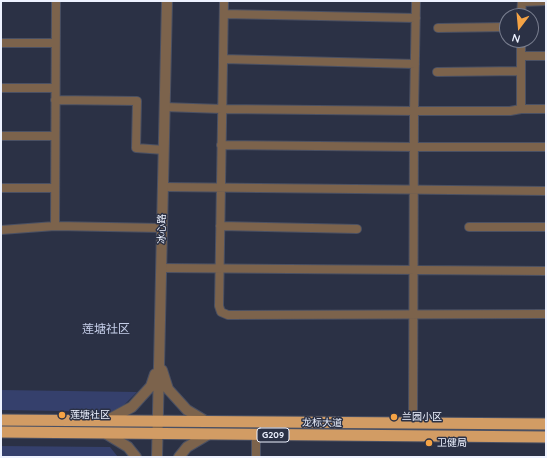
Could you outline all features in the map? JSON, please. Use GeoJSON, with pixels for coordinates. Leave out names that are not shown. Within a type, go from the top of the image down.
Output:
{"type":"FeatureCollection","features":[{"type":"Feature","properties":{"kind":"highway","name":"龙标大道"},"geometry":{"type":"LineString","coordinates":[[1,420],[546,424]]}},
{"type":"Feature","properties":{"kind":"highway","name":"龙标大道"},"geometry":{"type":"LineString","coordinates":[[1,432],[546,437]]}},
{"type":"Feature","properties":{"kind":"street"},"geometry":{"type":"LineString","coordinates":[[55,226],[56,1]]}},
{"type":"Feature","properties":{"kind":"street","name":"冰心路"},"geometry":{"type":"LineString","coordinates":[[157,457],[167,1]]}},
{"type":"Feature","properties":{"kind":"street"},"geometry":{"type":"LineString","coordinates":[[224,1],[219,306],[222,312],[228,314],[546,314]]}},
{"type":"Feature","properties":{"kind":"street"},"geometry":{"type":"LineString","coordinates":[[413,423],[414,111],[416,1]]}},
{"type":"Feature","properties":{"kind":"street"},"geometry":{"type":"LineString","coordinates":[[522,1],[546,1]]}},
{"type":"Feature","properties":{"kind":"street"},"geometry":{"type":"LineString","coordinates":[[224,14],[416,18]]}},
{"type":"Feature","properties":{"kind":"street"},"geometry":{"type":"LineString","coordinates":[[438,28],[499,28]]}},
{"type":"Feature","properties":{"kind":"street"},"geometry":{"type":"LineString","coordinates":[[1,43],[55,43]]}},
{"type":"Feature","properties":{"kind":"street"},"geometry":{"type":"LineString","coordinates":[[521,48],[521,109]]}},
{"type":"Feature","properties":{"kind":"street"},"geometry":{"type":"LineString","coordinates":[[521,56],[546,56]]}},
{"type":"Feature","properties":{"kind":"street"},"geometry":{"type":"LineString","coordinates":[[223,59],[415,64]]}},
{"type":"Feature","properties":{"kind":"street"},"geometry":{"type":"LineString","coordinates":[[437,72],[521,71]]}},
{"type":"Feature","properties":{"kind":"street"},"geometry":{"type":"LineString","coordinates":[[1,88],[55,88]]}},
{"type":"Feature","properties":{"kind":"street"},"geometry":{"type":"LineString","coordinates":[[55,100],[137,101],[136,148],[164,150]]}},
{"type":"Feature","properties":{"kind":"street"},"geometry":{"type":"LineString","coordinates":[[164,107],[414,111],[510,111],[521,109],[546,109]]}},
{"type":"Feature","properties":{"kind":"street"},"geometry":{"type":"LineString","coordinates":[[1,136],[55,136]]}},
{"type":"Feature","properties":{"kind":"street"},"geometry":{"type":"LineString","coordinates":[[222,144],[414,148],[546,147]]}},
{"type":"Feature","properties":{"kind":"street"},"geometry":{"type":"LineString","coordinates":[[1,188],[55,188]]}},
{"type":"Feature","properties":{"kind":"street"},"geometry":{"type":"LineString","coordinates":[[163,188],[546,190]]}},
{"type":"Feature","properties":{"kind":"street"},"geometry":{"type":"LineString","coordinates":[[1,230],[55,226],[162,228]]}},
{"type":"Feature","properties":{"kind":"street"},"geometry":{"type":"LineString","coordinates":[[220,226],[357,229]]}},
{"type":"Feature","properties":{"kind":"street"},"geometry":{"type":"LineString","coordinates":[[469,227],[546,227]]}},
{"type":"Feature","properties":{"kind":"street"},"geometry":{"type":"LineString","coordinates":[[161,268],[546,271]]}},
{"type":"Feature","properties":{"kind":"street"},"geometry":{"type":"LineString","coordinates":[[106,421],[132,407],[151,386],[159,360]]}},
{"type":"Feature","properties":{"kind":"street"},"geometry":{"type":"LineString","coordinates":[[159,360],[168,389],[187,410],[207,422]]}},
{"type":"Feature","properties":{"kind":"street"},"geometry":{"type":"LineString","coordinates":[[105,433],[128,447],[136,457]]}},
{"type":"Feature","properties":{"kind":"street"},"geometry":{"type":"LineString","coordinates":[[179,457],[187,447],[209,434]]}},
{"type":"Feature","properties":{"kind":"street"},"geometry":{"type":"LineString","coordinates":[[256,435],[256,457]]}},
{"type":"Feature","properties":{"kind":"shaded area"},"geometry":{"type":"Polygon","coordinates":[[[1,390],[137,392],[117,412],[1,410],[1,390]]]}},
{"type":"Feature","properties":{"kind":"shaded area"},"geometry":{"type":"Polygon","coordinates":[[[1,446],[110,447],[118,457],[1,457],[1,446]]]}},
{"type":"Feature","properties":{"kind":"place","name":"莲塘社区"},"geometry":{"type":"Point","coordinates":[62,415]}},
{"type":"Feature","properties":{"kind":"place","name":"兰园小区"},"geometry":{"type":"Point","coordinates":[394,417]}},
{"type":"Feature","properties":{"kind":"place","name":"卫健局"},"geometry":{"type":"Point","coordinates":[429,443]}},
{"type":"Feature","properties":{"kind":"district","name":"莲塘社区"},"geometry":{"type":"Point","coordinates":[106,329]}}]}
